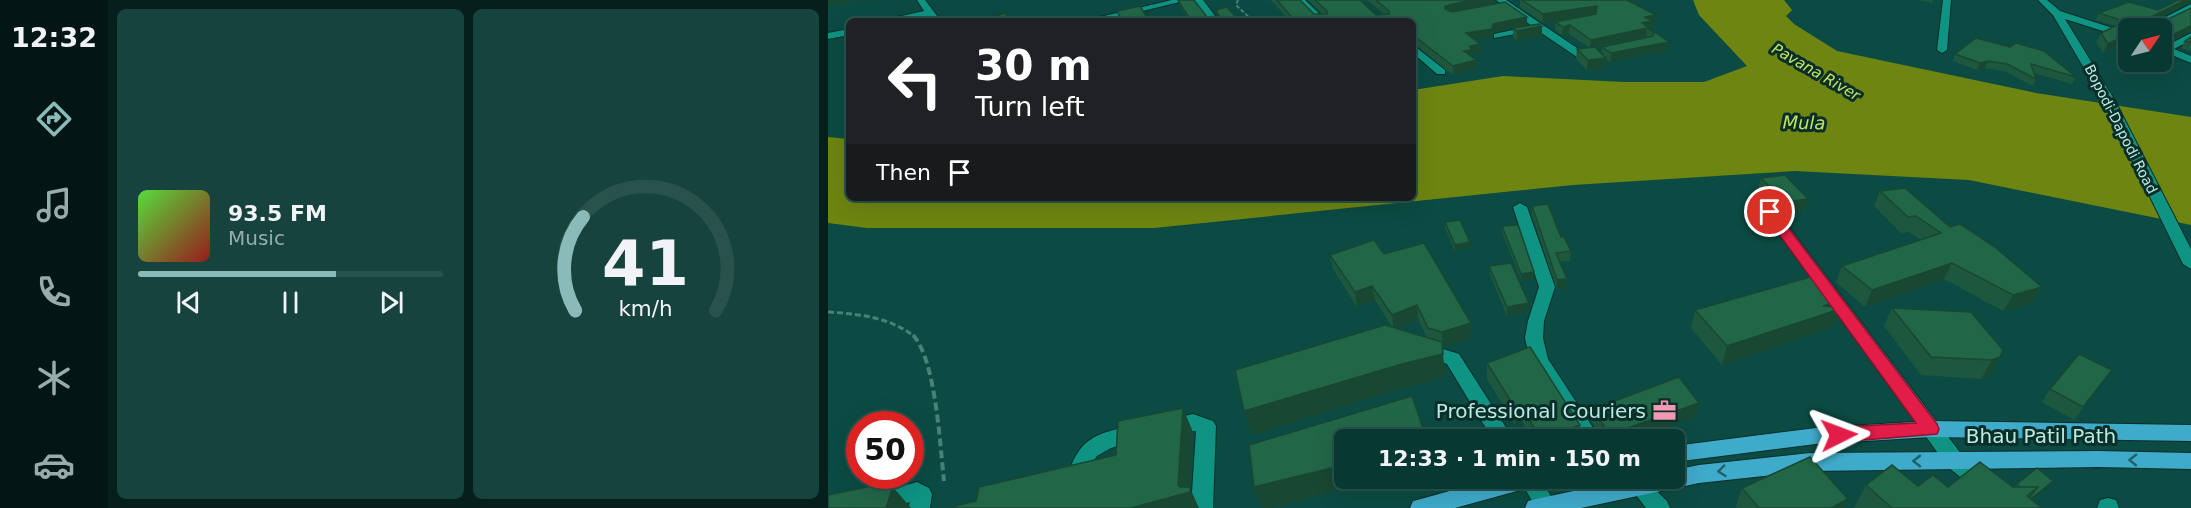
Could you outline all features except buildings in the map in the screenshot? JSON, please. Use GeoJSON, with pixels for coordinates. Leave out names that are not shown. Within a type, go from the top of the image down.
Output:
{"type":"FeatureCollection","features":[{"type":"Feature","properties":{"kind":"main road","name":"Bhau Patil Path"},"geometry":{"type":"LineString","coordinates":[[1685,453],[1816,436],[1931,429],[2191,434]]}},
{"type":"Feature","properties":{"kind":"main road","name":"Bhau Patil Path"},"geometry":{"type":"LineString","coordinates":[[1685,477],[1810,462],[2191,460]]}},
{"type":"Feature","properties":{"kind":"main road"},"geometry":{"type":"LineString","coordinates":[[1421,508],[1492,489]]}},
{"type":"Feature","properties":{"kind":"main road","name":"Bhau Patil Path"},"geometry":{"type":"LineString","coordinates":[[1542,507],[1625,489]]}},
{"type":"Feature","properties":{"kind":"street"},"geometry":{"type":"LineString","coordinates":[[921,0],[932,17]]}},
{"type":"Feature","properties":{"kind":"street"},"geometry":{"type":"LineString","coordinates":[[1102,18],[1184,0]]}},
{"type":"Feature","properties":{"kind":"street"},"geometry":{"type":"LineString","coordinates":[[1198,0],[1212,18]]}},
{"type":"Feature","properties":{"kind":"street"},"geometry":{"type":"LineString","coordinates":[[1300,0],[1319,18]]}},
{"type":"Feature","properties":{"kind":"street"},"geometry":{"type":"LineString","coordinates":[[1942,50],[1947,0]]}},
{"type":"Feature","properties":{"kind":"street","name":"Bopodi-Dapodi Road"},"geometry":{"type":"LineString","coordinates":[[2042,0],[2057,13],[2108,99],[2188,260]]}},
{"type":"Feature","properties":{"kind":"street"},"geometry":{"type":"LineString","coordinates":[[1501,4],[1527,2]]}},
{"type":"Feature","properties":{"kind":"street"},"geometry":{"type":"LineString","coordinates":[[1501,4],[1546,27],[1581,55],[1603,51]]}},
{"type":"Feature","properties":{"kind":"street"},"geometry":{"type":"LineString","coordinates":[[2169,18],[2191,7]]}},
{"type":"Feature","properties":{"kind":"street"},"geometry":{"type":"LineString","coordinates":[[1143,9],[1148,18]]}},
{"type":"Feature","properties":{"kind":"street"},"geometry":{"type":"LineString","coordinates":[[2057,13],[2118,33]]}},
{"type":"Feature","properties":{"kind":"street"},"geometry":{"type":"LineString","coordinates":[[1497,36],[1546,27]]}},
{"type":"Feature","properties":{"kind":"street"},"geometry":{"type":"LineString","coordinates":[[828,32],[846,29]]}},
{"type":"Feature","properties":{"kind":"street"},"geometry":{"type":"LineString","coordinates":[[828,36],[846,33]]}},
{"type":"Feature","properties":{"kind":"street"},"geometry":{"type":"LineString","coordinates":[[2172,45],[2191,36]]}},
{"type":"Feature","properties":{"kind":"street"},"geometry":{"type":"LineString","coordinates":[[1416,51],[1441,72]]}},
{"type":"Feature","properties":{"kind":"street"},"geometry":{"type":"LineString","coordinates":[[2172,52],[2191,60]]}},
{"type":"Feature","properties":{"kind":"street"},"geometry":{"type":"LineString","coordinates":[[1520,207],[1547,287],[1536,315],[1534,338],[1536,351],[1539,360],[1583,429]]}},
{"type":"Feature","properties":{"kind":"street"},"geometry":{"type":"LineString","coordinates":[[1770,212],[1955,461],[2014,508]]}},
{"type":"Feature","properties":{"kind":"street"},"geometry":{"type":"LineString","coordinates":[[1410,345],[1453,359],[1497,429]]}},
{"type":"Feature","properties":{"kind":"street"},"geometry":{"type":"LineString","coordinates":[[1056,485],[1077,480],[1081,462],[1087,453],[1099,444],[1127,435],[1200,422],[1206,426],[1202,508]]}},
{"type":"Feature","properties":{"kind":"street"},"geometry":{"type":"LineString","coordinates":[[1534,489],[1542,507]]}},
{"type":"Feature","properties":{"kind":"street"},"geometry":{"type":"LineString","coordinates":[[1642,489],[1659,508]]}},
{"type":"Feature","properties":{"kind":"street"},"geometry":{"type":"LineString","coordinates":[[861,508],[917,491],[922,494],[919,508]]}},
{"type":"Feature","properties":{"kind":"path"},"geometry":{"type":"LineString","coordinates":[[1238,0],[1236,4],[1250,18]]}},
{"type":"Feature","properties":{"kind":"path"},"geometry":{"type":"LineString","coordinates":[[828,312],[898,324],[917,339],[929,372],[944,481]]}},
{"type":"Feature","properties":{"kind":"water"},"geometry":{"type":"Polygon","coordinates":[[[1693,0],[1784,0],[1792,10],[1786,16],[1794,24],[1837,51],[2036,93],[2191,117],[2191,225],[1969,180],[1795,171],[1573,185],[1154,228],[867,228],[828,223],[828,137],[846,139],[846,201],[1416,201],[1416,90],[1503,76],[1624,82],[1704,82],[1747,66],[1699,15],[1693,0]]]}},
{"type":"Feature","properties":{"kind":"place","name":"Professional Couriers"},"geometry":{"type":"Point","coordinates":[1664,411]}},
{"type":"Feature","properties":{"kind":"route"},"geometry":{"type":"LineString","coordinates":[[1770,212],[1931,429],[1839,435]]}},
{"type":"Feature","properties":{"kind":"water label","name":"Pavana River"},"geometry":{"type":"Point","coordinates":[1816,72]}},
{"type":"Feature","properties":{"kind":"water label","name":"Mula"},"geometry":{"type":"Point","coordinates":[1804,123]}}]}
